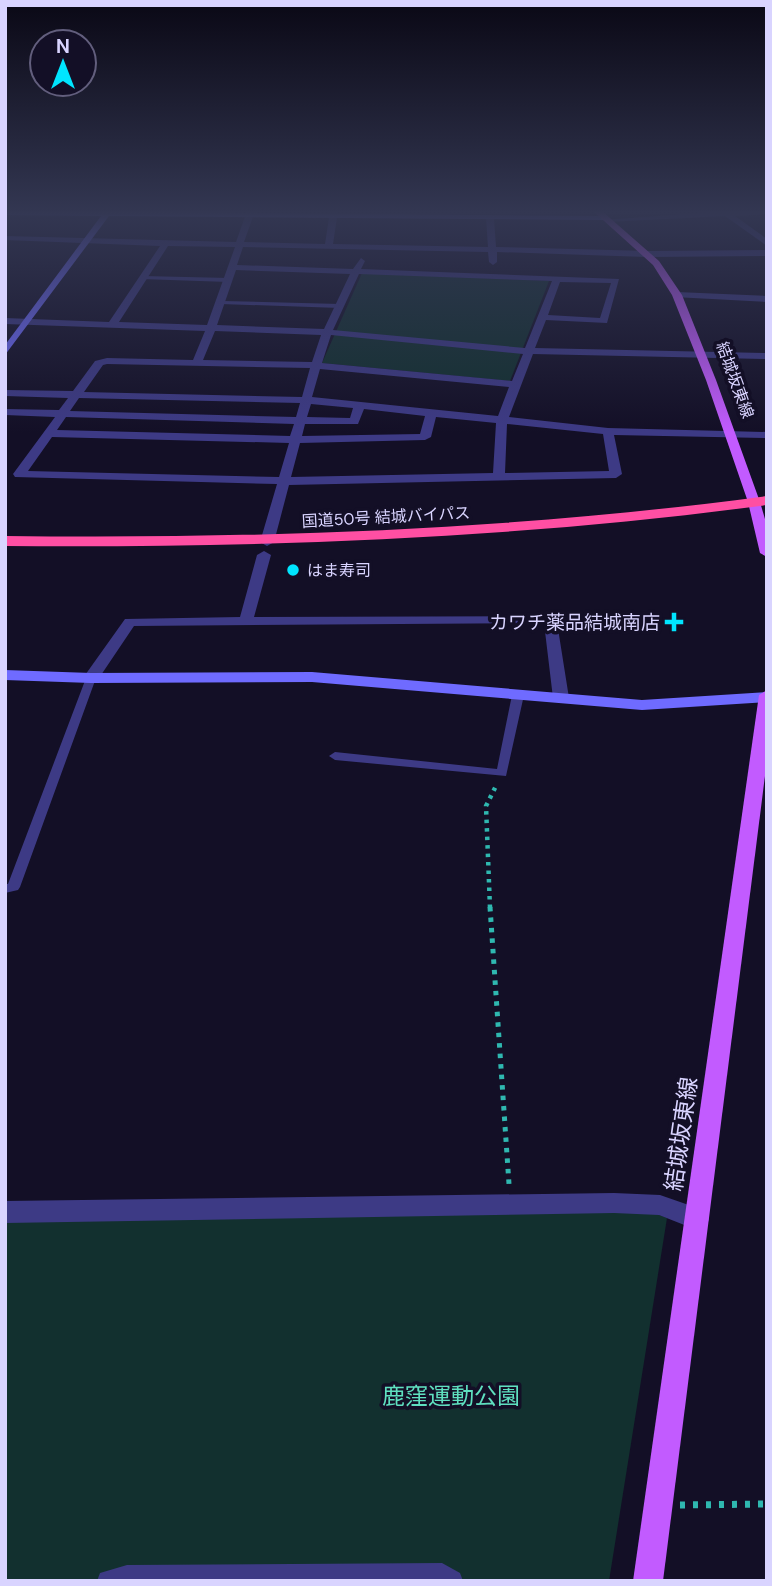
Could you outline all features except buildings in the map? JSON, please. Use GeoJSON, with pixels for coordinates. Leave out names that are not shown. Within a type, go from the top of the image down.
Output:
{"type":"FeatureCollection","features":[{"type":"Feature","properties":{"kind":"highway","name":"国道50号 結城バイパス"},"geometry":{"type":"LineString","coordinates":[[5,554],[512,542],[761,508]]}},
{"type":"Feature","properties":{"kind":"highway","name":"国道50号 結城バイパス"},"geometry":{"type":"LineString","coordinates":[[5,541],[265,548]]}},
{"type":"Feature","properties":{"kind":"main road","name":"結城坂東線"},"geometry":{"type":"LineString","coordinates":[[671,285],[702,355],[730,434],[761,508],[767,553]]}},
{"type":"Feature","properties":{"kind":"main road","name":"結城坂東線"},"geometry":{"type":"LineString","coordinates":[[648,1581],[766,696]]}},
{"type":"Feature","properties":{"kind":"street"},"geometry":{"type":"LineString","coordinates":[[5,352],[55,285]]}},
{"type":"Feature","properties":{"kind":"street"},"geometry":{"type":"LineString","coordinates":[[112,326],[138,285]]}},
{"type":"Feature","properties":{"kind":"street"},"geometry":{"type":"LineString","coordinates":[[197,363],[223,303],[228,285]]}},
{"type":"Feature","properties":{"kind":"street"},"geometry":{"type":"LineString","coordinates":[[246,620],[316,365],[327,332],[351,285]]}},
{"type":"Feature","properties":{"kind":"street"},"geometry":{"type":"LineString","coordinates":[[499,477],[502,421],[554,285]]}},
{"type":"Feature","properties":{"kind":"street"},"geometry":{"type":"LineString","coordinates":[[541,317],[604,321],[615,285]]}},
{"type":"Feature","properties":{"kind":"street"},"geometry":{"type":"LineString","coordinates":[[677,295],[767,299]]}},
{"type":"Feature","properties":{"kind":"street"},"geometry":{"type":"LineString","coordinates":[[5,321],[327,332],[527,351],[767,356]]}},
{"type":"Feature","properties":{"kind":"street"},"geometry":{"type":"LineString","coordinates":[[517,384],[316,365],[99,363],[19,474],[284,481],[616,474],[608,431]]}},
{"type":"Feature","properties":{"kind":"street"},"geometry":{"type":"LineString","coordinates":[[5,393],[306,400],[608,431],[767,435]]}},
{"type":"Feature","properties":{"kind":"street"},"geometry":{"type":"LineString","coordinates":[[5,412],[354,422],[360,405]]}},
{"type":"Feature","properties":{"kind":"street"},"geometry":{"type":"LineString","coordinates":[[49,433],[295,440],[425,437],[432,412]]}},
{"type":"Feature","properties":{"kind":"street"},"geometry":{"type":"LineString","coordinates":[[91,678],[130,622],[551,620],[561,698]]}},
{"type":"Feature","properties":{"kind":"street"},"geometry":{"type":"LineString","coordinates":[[5,675],[91,678],[312,677],[642,705],[766,696]]}},
{"type":"Feature","properties":{"kind":"street"},"geometry":{"type":"LineString","coordinates":[[5,1212],[637,1203],[678,1210],[697,1219]]}},
{"type":"Feature","properties":{"kind":"lane"},"geometry":{"type":"LineString","coordinates":[[223,303],[340,306]]}},
{"type":"Feature","properties":{"kind":"lane"},"geometry":{"type":"LineString","coordinates":[[5,889],[13,887],[91,678]]}},
{"type":"Feature","properties":{"kind":"lane"},"geometry":{"type":"LineString","coordinates":[[335,756],[502,773],[518,695]]}},
{"type":"Feature","properties":{"kind":"lane"},"geometry":{"type":"LineString","coordinates":[[108,1581],[127,1576],[442,1573],[452,1581]]}},
{"type":"Feature","properties":{"kind":"path"},"geometry":{"type":"LineString","coordinates":[[502,773],[486,806],[494,999],[511,1205]]}},
{"type":"Feature","properties":{"kind":"path"},"geometry":{"type":"LineString","coordinates":[[658,1505],[767,1504]]}},
{"type":"Feature","properties":{"kind":"green space"},"geometry":{"type":"Polygon","coordinates":[[[357,285],[547,285],[510,381],[322,363],[357,285]]]}},
{"type":"Feature","properties":{"kind":"green space","name":"鹿窪運動公園"},"geometry":{"type":"Polygon","coordinates":[[[649,1211],[667,1218],[609,1581],[5,1581],[5,1219],[649,1211]]]}},
{"type":"Feature","properties":{"kind":"place","name":"はま寿司"},"geometry":{"type":"Point","coordinates":[293,570]}},
{"type":"Feature","properties":{"kind":"place","name":"カワチ薬品結城南店"},"geometry":{"type":"Point","coordinates":[674,622]}}]}
